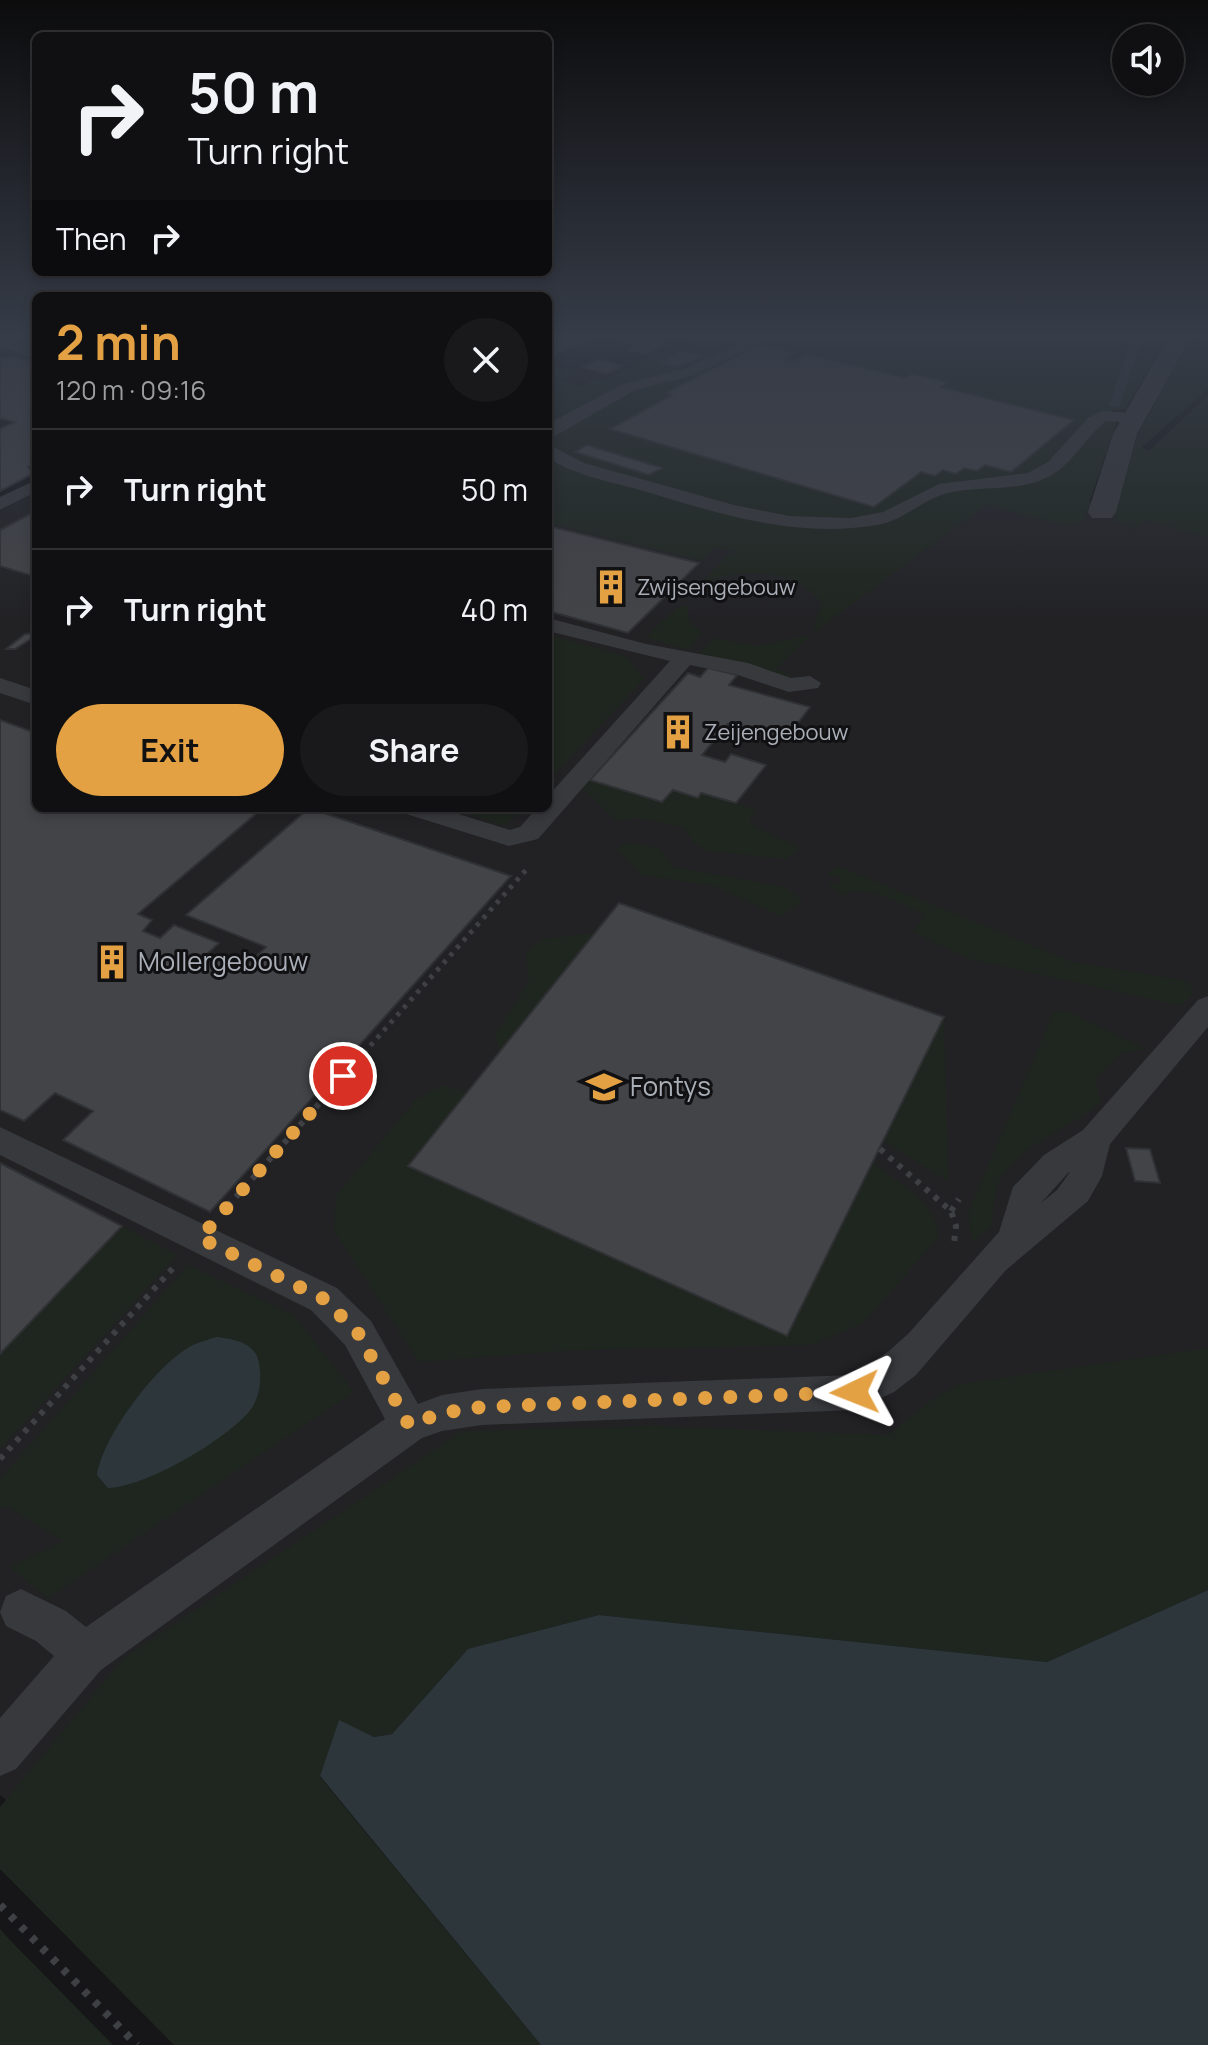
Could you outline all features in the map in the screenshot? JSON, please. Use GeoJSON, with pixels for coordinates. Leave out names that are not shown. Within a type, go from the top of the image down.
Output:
{"type":"FeatureCollection","features":[{"type":"Feature","properties":{"kind":"street"},"geometry":{"type":"LineString","coordinates":[[1103,521],[1127,430]]}},
{"type":"Feature","properties":{"kind":"lane"},"geometry":{"type":"LineString","coordinates":[[552,452],[565,461],[587,468],[762,518],[835,524],[884,519],[929,492],[947,487],[1028,478],[1057,464],[1088,430]]}},
{"type":"Feature","properties":{"kind":"lane"},"geometry":{"type":"LineString","coordinates":[[0,504],[32,487]]}},
{"type":"Feature","properties":{"kind":"lane"},"geometry":{"type":"LineString","coordinates":[[552,625],[685,658],[740,668],[789,685],[810,683]]}},
{"type":"Feature","properties":{"kind":"lane"},"geometry":{"type":"LineString","coordinates":[[552,807],[685,658]]}},
{"type":"Feature","properties":{"kind":"lane"},"geometry":{"type":"LineString","coordinates":[[0,685],[32,697]]}},
{"type":"Feature","properties":{"kind":"lane"},"geometry":{"type":"LineString","coordinates":[[425,812],[509,838],[529,833],[548,812]]}},
{"type":"Feature","properties":{"kind":"lane"},"geometry":{"type":"LineString","coordinates":[[0,1753],[85,1654],[409,1425],[442,1413],[482,1407],[855,1392],[875,1384],[907,1360],[1014,1239],[1055,1214],[1083,1181],[1095,1139],[1208,1007]]}},
{"type":"Feature","properties":{"kind":"lane"},"geometry":{"type":"LineString","coordinates":[[0,1140],[324,1299],[358,1333],[409,1425]]}},
{"type":"Feature","properties":{"kind":"lane"},"geometry":{"type":"LineString","coordinates":[[21,1611],[51,1626],[85,1654]]}},
{"type":"Feature","properties":{"kind":"path"},"geometry":{"type":"LineString","coordinates":[[0,1459],[528,868],[493,854],[509,838]]}},
{"type":"Feature","properties":{"kind":"path"},"geometry":{"type":"LineString","coordinates":[[951,1211],[959,1199]]}},
{"type":"Feature","properties":{"kind":"path"},"geometry":{"type":"LineString","coordinates":[[0,1905],[137,2045]]}},
{"type":"Feature","properties":{"kind":"shaded area"},"geometry":{"type":"Polygon","coordinates":[[[552,430],[616,430],[873,507],[921,472],[935,476],[943,470],[956,474],[964,468],[977,471],[985,465],[1011,472],[1062,430],[1114,430],[1083,521],[1069,526],[986,505],[817,630],[813,629],[822,604],[813,593],[787,579],[771,575],[755,573],[724,577],[707,583],[685,600],[729,554],[737,552],[715,547],[702,561],[552,524],[552,430]],[[587,445],[576,452],[649,475],[660,468],[587,445]]]}},
{"type":"Feature","properties":{"kind":"shaded area"},"geometry":{"type":"Polygon","coordinates":[[[1140,430],[1161,430],[1142,447],[1149,451],[1171,430],[1208,430],[1208,538],[1146,520],[1136,529],[1116,521],[1114,514],[1140,430]]]}},
{"type":"Feature","properties":{"kind":"shaded area","name":"Fontys"},"geometry":{"type":"Polygon","coordinates":[[[552,487],[855,582],[968,500],[1111,502],[1208,533],[1208,1366],[32,1821],[0,1795],[0,511],[32,494],[32,812],[552,812],[552,487]]]}},
{"type":"Feature","properties":{"kind":"shaded area"},"geometry":{"type":"Polygon","coordinates":[[[687,605],[689,621],[702,633],[688,650],[645,637],[677,608],[687,605]]]}},
{"type":"Feature","properties":{"kind":"shaded area"},"geometry":{"type":"Polygon","coordinates":[[[552,635],[627,657],[644,679],[552,777],[552,635]]]}},
{"type":"Feature","properties":{"kind":"shaded area"},"geometry":{"type":"Polygon","coordinates":[[[809,637],[776,668],[792,677],[775,677],[700,653],[714,638],[758,646],[809,637]]]}},
{"type":"Feature","properties":{"kind":"shaded area"},"geometry":{"type":"Polygon","coordinates":[[[590,780],[661,802],[673,790],[697,798],[701,793],[757,810],[750,817],[752,825],[800,848],[786,859],[707,851],[695,844],[684,828],[640,818],[616,820],[582,788],[590,780]]]}},
{"type":"Feature","properties":{"kind":"shaded area"},"geometry":{"type":"Polygon","coordinates":[[[462,812],[519,812],[506,826],[462,812]]]}},
{"type":"Feature","properties":{"kind":"shaded area"},"geometry":{"type":"Polygon","coordinates":[[[628,842],[659,848],[674,867],[786,887],[803,902],[780,916],[714,886],[642,875],[617,849],[628,842]]]}},
{"type":"Feature","properties":{"kind":"shaded area"},"geometry":{"type":"Polygon","coordinates":[[[838,866],[1073,962],[1182,980],[1191,985],[1193,993],[1182,1006],[969,959],[913,932],[925,915],[873,893],[862,891],[841,895],[827,883],[839,884],[840,876],[826,875],[838,866]]]}},
{"type":"Feature","properties":{"kind":"shaded area"},"geometry":{"type":"Polygon","coordinates":[[[594,933],[500,1052],[495,1035],[529,981],[526,953],[543,939],[594,933]]]}},
{"type":"Feature","properties":{"kind":"shaded area"},"geometry":{"type":"Polygon","coordinates":[[[1054,1011],[1067,1011],[1146,1049],[1120,1054],[1095,1080],[1101,1102],[1022,1154],[1011,1165],[997,1189],[991,1227],[972,1242],[968,1213],[1054,1011]]]}},
{"type":"Feature","properties":{"kind":"shaded area"},"geometry":{"type":"Polygon","coordinates":[[[944,1017],[948,1181],[883,1141],[944,1017]]]}},
{"type":"Feature","properties":{"kind":"shaded area"},"geometry":{"type":"Polygon","coordinates":[[[443,1085],[467,1093],[409,1165],[787,1335],[873,1163],[924,1204],[937,1225],[939,1237],[863,1323],[812,1345],[577,1350],[419,1362],[334,1231],[336,1196],[416,1099],[443,1085]]]}},
{"type":"Feature","properties":{"kind":"shaded area"},"geometry":{"type":"Polygon","coordinates":[[[122,1226],[177,1255],[0,1449],[0,1354],[122,1226]]]}},
{"type":"Feature","properties":{"kind":"shaded area"},"geometry":{"type":"Polygon","coordinates":[[[188,1265],[294,1315],[354,1392],[48,1598],[9,1567],[64,1541],[6,1506],[0,1509],[0,1479],[188,1265]]]}},
{"type":"Feature","properties":{"kind":"shaded area"},"geometry":{"type":"Polygon","coordinates":[[[217,1337],[243,1343],[257,1356],[260,1383],[251,1409],[219,1438],[182,1461],[142,1480],[108,1488],[97,1475],[101,1459],[134,1402],[179,1354],[193,1345],[217,1337]]]}},
{"type":"Feature","properties":{"kind":"shaded area"},"geometry":{"type":"Polygon","coordinates":[[[1208,1348],[1208,1590],[1047,1662],[599,1615],[468,1649],[392,1734],[374,1737],[339,1721],[320,1777],[541,2045],[174,2045],[0,1869],[0,1807],[123,1659],[462,1431],[651,1426],[888,1435],[937,1396],[960,1384],[1208,1348]]]}},
{"type":"Feature","properties":{"kind":"shaded area"},"geometry":{"type":"Polygon","coordinates":[[[1208,1590],[1208,2045],[541,2045],[320,1776],[339,1720],[374,1737],[392,1734],[468,1649],[599,1615],[1047,1662],[1208,1590]]]}},
{"type":"Feature","properties":{"kind":"shaded area"},"geometry":{"type":"Polygon","coordinates":[[[0,1929],[10,1940],[113,2045],[0,2045],[0,1929]]]}},
{"type":"Feature","properties":{"kind":"building"},"geometry":{"type":"Polygon","coordinates":[[[0,430],[32,430],[32,465],[28,467],[32,474],[0,491],[0,430]]]}},
{"type":"Feature","properties":{"kind":"building"},"geometry":{"type":"Polygon","coordinates":[[[615,430],[1061,430],[1011,472],[985,465],[977,471],[964,468],[956,474],[943,470],[935,476],[921,472],[874,507],[615,430]]]}},
{"type":"Feature","properties":{"kind":"building"},"geometry":{"type":"Polygon","coordinates":[[[587,445],[662,468],[649,475],[575,452],[587,445]]]}},
{"type":"Feature","properties":{"kind":"building"},"geometry":{"type":"Polygon","coordinates":[[[32,513],[32,576],[0,566],[0,530],[32,513]]]}},
{"type":"Feature","properties":{"kind":"building","name":"Zwijsengebouw"},"geometry":{"type":"Polygon","coordinates":[[[552,527],[699,563],[628,633],[552,612],[552,527]]]}},
{"type":"Feature","properties":{"kind":"building"},"geometry":{"type":"Polygon","coordinates":[[[32,633],[32,638],[15,649],[6,649],[25,634],[32,633]]]}},
{"type":"Feature","properties":{"kind":"building","name":"Zeijengebouw"},"geometry":{"type":"Polygon","coordinates":[[[708,668],[737,675],[729,685],[810,707],[785,740],[728,724],[702,755],[725,762],[731,754],[766,765],[736,803],[701,793],[698,798],[673,790],[662,802],[590,780],[688,673],[700,677],[708,668]]]}},
{"type":"Feature","properties":{"kind":"building","name":"Mollergebouw"},"geometry":{"type":"Polygon","coordinates":[[[0,720],[32,732],[32,812],[257,813],[138,914],[152,920],[143,931],[160,938],[174,925],[219,943],[206,955],[242,969],[266,947],[186,915],[304,812],[321,812],[511,876],[210,1212],[63,1140],[93,1111],[55,1093],[24,1121],[0,1110],[0,720]]]}},
{"type":"Feature","properties":{"kind":"building"},"geometry":{"type":"Polygon","coordinates":[[[619,903],[944,1017],[787,1336],[408,1166],[619,903]]]}},
{"type":"Feature","properties":{"kind":"building"},"geometry":{"type":"Polygon","coordinates":[[[1126,1148],[1150,1149],[1160,1183],[1135,1181],[1126,1148]]]}},
{"type":"Feature","properties":{"kind":"building"},"geometry":{"type":"Polygon","coordinates":[[[0,1163],[122,1226],[0,1354],[0,1163]]]}},
{"type":"Feature","properties":{"kind":"place","name":"Zwijsengebouw"},"geometry":{"type":"Point","coordinates":[611,587]}},
{"type":"Feature","properties":{"kind":"place","name":"Zeijengebouw"},"geometry":{"type":"Point","coordinates":[678,732]}},
{"type":"Feature","properties":{"kind":"place","name":"Mollergebouw"},"geometry":{"type":"Point","coordinates":[112,962]}},
{"type":"Feature","properties":{"kind":"place","name":"Fontys"},"geometry":{"type":"Point","coordinates":[604,1087]}},
{"type":"Feature","properties":{"kind":"route"},"geometry":{"type":"LineString","coordinates":[[343,1076],[200,1238],[324,1299],[358,1333],[409,1425],[442,1413],[482,1407],[855,1392]]}}]}
